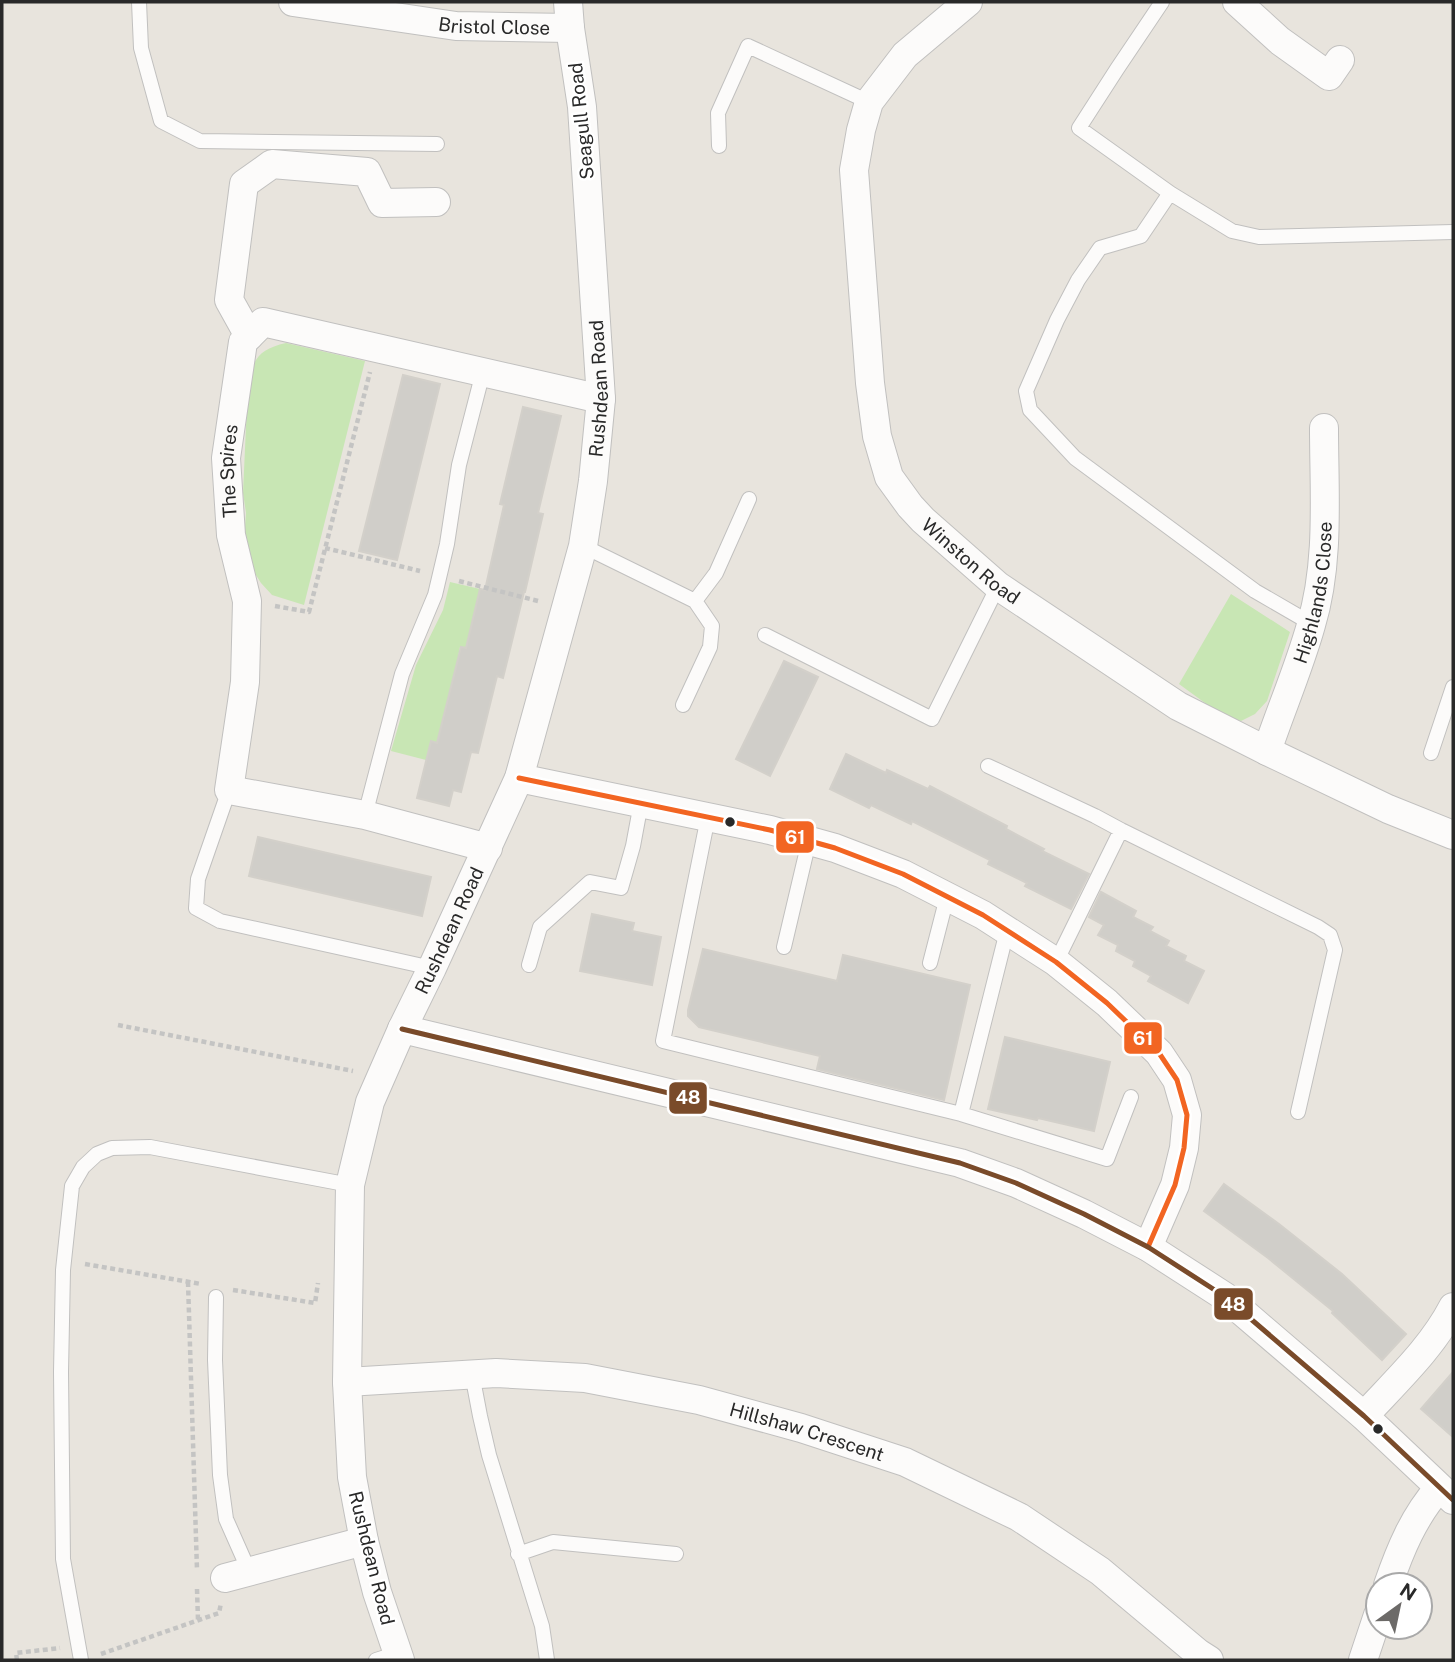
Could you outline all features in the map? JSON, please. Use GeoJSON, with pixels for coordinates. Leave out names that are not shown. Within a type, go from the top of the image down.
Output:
{"type":"FeatureCollection","features":[{"type":"Feature","properties":{"kind":"street","name":"Bristol Close"},"geometry":{"type":"LineString","coordinates":[[293,2],[456,26],[569,15]]}},
{"type":"Feature","properties":{"kind":"street","name":"Winston Road"},"geometry":{"type":"LineString","coordinates":[[968,2],[905,55],[869,102],[854,170],[870,383],[877,436],[889,477],[909,506],[998,586],[1178,706],[1388,809],[1453,835]]}},
{"type":"Feature","properties":{"kind":"street"},"geometry":{"type":"LineString","coordinates":[[1237,2],[1280,41],[1329,76],[1340,60]]}},
{"type":"Feature","properties":{"kind":"street","name":"Seagull Road"},"geometry":{"type":"LineString","coordinates":[[569,15],[582,107],[589,198]]}},
{"type":"Feature","properties":{"kind":"street"},"geometry":{"type":"LineString","coordinates":[[436,202],[382,203],[367,172],[272,164],[244,184],[229,300],[248,337],[263,323],[601,399]]}},
{"type":"Feature","properties":{"kind":"street","name":"Rushdean Road"},"geometry":{"type":"LineString","coordinates":[[391,1658],[352,1477],[348,1382],[349,1185],[370,1102],[519,778],[583,546],[601,399],[589,198]]}},
{"type":"Feature","properties":{"kind":"street","name":"The Spires"},"geometry":{"type":"LineString","coordinates":[[229,790],[245,682],[247,601],[231,535],[226,458],[243,342],[248,337]]}},
{"type":"Feature","properties":{"kind":"street","name":"Highlands Close"},"geometry":{"type":"LineString","coordinates":[[1266,751],[1312,624],[1318,593],[1324,544],[1324,428]]}},
{"type":"Feature","properties":{"kind":"street"},"geometry":{"type":"LineString","coordinates":[[519,778],[770,830],[835,848],[903,874],[984,915],[1056,962],[1107,1003],[1159,1053],[1177,1080],[1187,1115],[1184,1149],[1175,1185],[1148,1247]]}},
{"type":"Feature","properties":{"kind":"street"},"geometry":{"type":"LineString","coordinates":[[229,790],[365,815],[488,848]]}},
{"type":"Feature","properties":{"kind":"street"},"geometry":{"type":"LineString","coordinates":[[402,1029],[960,1163],[1016,1183],[1148,1247],[1224,1296],[1364,1416],[1446,1494],[1427,1502],[1415,1521],[1393,1571]]}},
{"type":"Feature","properties":{"kind":"street"},"geometry":{"type":"LineString","coordinates":[[1364,1416],[1425,1349],[1453,1307]]}},
{"type":"Feature","properties":{"kind":"street","name":"Hillshaw Crescent"},"geometry":{"type":"LineString","coordinates":[[348,1382],[496,1373],[585,1378],[699,1400],[801,1428],[905,1462],[1019,1517],[1100,1571],[1209,1660]]}},
{"type":"Feature","properties":{"kind":"street"},"geometry":{"type":"LineString","coordinates":[[237,1574],[364,1541]]}},
{"type":"Feature","properties":{"kind":"street"},"geometry":{"type":"LineString","coordinates":[[1363,1660],[1369,1641]]}},
{"type":"Feature","properties":{"kind":"lane"},"geometry":{"type":"LineString","coordinates":[[139,2],[141,48],[161,121],[200,141],[437,144]]}},
{"type":"Feature","properties":{"kind":"lane"},"geometry":{"type":"LineString","coordinates":[[1163,2],[1079,128],[1170,193],[1232,231],[1259,237],[1453,232]]}},
{"type":"Feature","properties":{"kind":"lane"},"geometry":{"type":"LineString","coordinates":[[719,146],[718,113],[748,46],[869,102]]}},
{"type":"Feature","properties":{"kind":"lane"},"geometry":{"type":"LineString","coordinates":[[1170,193],[1141,236],[1101,248],[1078,280],[1026,391],[1030,410],[1075,457],[1255,591],[1312,624]]}},
{"type":"Feature","properties":{"kind":"lane"},"geometry":{"type":"LineString","coordinates":[[365,815],[402,674],[435,595],[447,544],[459,466],[483,372]]}},
{"type":"Feature","properties":{"kind":"lane"},"geometry":{"type":"LineString","coordinates":[[695,601],[716,573],[749,499]]}},
{"type":"Feature","properties":{"kind":"lane"},"geometry":{"type":"LineString","coordinates":[[583,546],[695,601],[712,626],[710,647],[682,705]]}},
{"type":"Feature","properties":{"kind":"lane"},"geometry":{"type":"LineString","coordinates":[[765,635],[932,719],[998,586]]}},
{"type":"Feature","properties":{"kind":"lane"},"geometry":{"type":"LineString","coordinates":[[1431,753],[1453,687]]}},
{"type":"Feature","properties":{"kind":"lane"},"geometry":{"type":"LineString","coordinates":[[988,765],[1330,935],[1335,950],[1298,1112]]}},
{"type":"Feature","properties":{"kind":"lane"},"geometry":{"type":"LineString","coordinates":[[229,790],[198,879],[196,908],[220,921],[432,968]]}},
{"type":"Feature","properties":{"kind":"lane"},"geometry":{"type":"LineString","coordinates":[[528,965],[540,927],[590,883],[621,888],[641,803]]}},
{"type":"Feature","properties":{"kind":"lane"},"geometry":{"type":"LineString","coordinates":[[708,817],[663,1041],[961,1114],[1107,1158],[1130,1097]]}},
{"type":"Feature","properties":{"kind":"lane"},"geometry":{"type":"LineString","coordinates":[[1056,962],[1121,831]]}},
{"type":"Feature","properties":{"kind":"lane"},"geometry":{"type":"LineString","coordinates":[[784,947],[809,841]]}},
{"type":"Feature","properties":{"kind":"lane"},"geometry":{"type":"LineString","coordinates":[[930,963],[947,897]]}},
{"type":"Feature","properties":{"kind":"lane"},"geometry":{"type":"LineString","coordinates":[[961,1114],[1007,931]]}},
{"type":"Feature","properties":{"kind":"lane"},"geometry":{"type":"LineString","coordinates":[[85,1654],[63,1559],[61,1372],[64,1261],[72,1186],[83,1167],[97,1154],[113,1148],[150,1147],[349,1185]]}},
{"type":"Feature","properties":{"kind":"lane"},"geometry":{"type":"LineString","coordinates":[[216,1297],[215,1360],[220,1475],[237,1574]]}},
{"type":"Feature","properties":{"kind":"lane"},"geometry":{"type":"LineString","coordinates":[[472,1374],[489,1455],[541,1626],[547,1660]]}},
{"type":"Feature","properties":{"kind":"lane"},"geometry":{"type":"LineString","coordinates":[[518,1553],[554,1542],[677,1554]]}},
{"type":"Feature","properties":{"kind":"path"},"geometry":{"type":"LineString","coordinates":[[247,601],[309,612],[376,348]]}},
{"type":"Feature","properties":{"kind":"path"},"geometry":{"type":"LineString","coordinates":[[118,1026],[382,1076]]}},
{"type":"Feature","properties":{"kind":"path"},"geometry":{"type":"LineString","coordinates":[[188,1282],[198,1620]]}},
{"type":"Feature","properties":{"kind":"path"},"geometry":{"type":"LineString","coordinates":[[17,1660],[16,1653],[85,1654],[219,1613],[237,1574]]}},
{"type":"Feature","properties":{"kind":"green space"},"geometry":{"type":"Polygon","coordinates":[[[286,343],[365,361],[304,605],[272,595],[247,561],[244,540],[246,513],[243,493],[248,382],[260,355],[270,348],[286,343]]]}},
{"type":"Feature","properties":{"kind":"green space"},"geometry":{"type":"Polygon","coordinates":[[[450,582],[480,589],[466,648],[460,647],[458,657],[465,660],[438,744],[431,742],[426,760],[391,751],[416,665],[443,610],[450,582]]]}},
{"type":"Feature","properties":{"kind":"green space"},"geometry":{"type":"Polygon","coordinates":[[[1231,594],[1290,632],[1267,701],[1255,714],[1241,721],[1220,714],[1179,684],[1231,594]]]}},
{"type":"Feature","properties":{"kind":"building"},"geometry":{"type":"Polygon","coordinates":[[[403,375],[440,384],[397,560],[359,551],[403,375]]]}},
{"type":"Feature","properties":{"kind":"building"},"geometry":{"type":"Polygon","coordinates":[[[523,407],[561,416],[538,513],[543,514],[503,678],[497,676],[478,753],[471,752],[461,792],[453,790],[449,806],[417,798],[431,741],[437,743],[461,647],[466,648],[480,589],[485,590],[504,505],[500,504],[523,407]]]}},
{"type":"Feature","properties":{"kind":"building"},"geometry":{"type":"Polygon","coordinates":[[[784,661],[818,677],[770,776],[736,759],[784,661]]]}},
{"type":"Feature","properties":{"kind":"building"},"geometry":{"type":"Polygon","coordinates":[[[846,754],[928,789],[930,786],[1007,826],[1006,829],[1044,849],[1042,851],[1089,874],[1071,909],[988,864],[990,860],[912,821],[911,824],[871,805],[869,808],[830,789],[846,754]]]}},
{"type":"Feature","properties":{"kind":"building"},"geometry":{"type":"Polygon","coordinates":[[[258,837],[431,877],[422,916],[249,876],[258,837]]]}},
{"type":"Feature","properties":{"kind":"building"},"geometry":{"type":"Polygon","coordinates":[[[1101,892],[1136,911],[1133,917],[1153,927],[1150,931],[1169,941],[1166,946],[1186,956],[1184,961],[1204,971],[1188,1003],[1148,981],[1151,976],[1133,966],[1135,961],[1116,951],[1118,945],[1098,935],[1104,925],[1089,917],[1101,892]]]}},
{"type":"Feature","properties":{"kind":"building"},"geometry":{"type":"Polygon","coordinates":[[[592,914],[634,923],[632,931],[661,937],[652,985],[580,971],[592,914]]]}},
{"type":"Feature","properties":{"kind":"building"},"geometry":{"type":"Polygon","coordinates":[[[703,949],[837,981],[843,955],[970,985],[944,1100],[817,1069],[820,1056],[699,1027],[688,1016],[688,1010],[703,949]]]}},
{"type":"Feature","properties":{"kind":"building"},"geometry":{"type":"Polygon","coordinates":[[[1005,1037],[1110,1062],[1094,1131],[988,1109],[1005,1037]]]}},
{"type":"Feature","properties":{"kind":"building"},"geometry":{"type":"Polygon","coordinates":[[[1224,1184],[1342,1274],[1406,1334],[1382,1360],[1332,1313],[1333,1311],[1204,1211],[1224,1184]]]}},
{"type":"Feature","properties":{"kind":"building"},"geometry":{"type":"Polygon","coordinates":[[[1453,1372],[1453,1437],[1421,1409],[1453,1372]]]}},
{"type":"Feature","properties":{"kind":"transit line","name":"61"},"geometry":{"type":"LineString","coordinates":[[519,778],[770,830],[835,848],[903,874],[983,915],[1056,962],[1107,1003],[1159,1053],[1177,1080],[1187,1115],[1184,1148],[1175,1185],[1148,1247]]}},
{"type":"Feature","properties":{"kind":"transit line","name":"48"},"geometry":{"type":"LineString","coordinates":[[402,1029],[960,1163],[1016,1183],[1148,1247],[1224,1296],[1364,1416],[1453,1500]]}}]}
